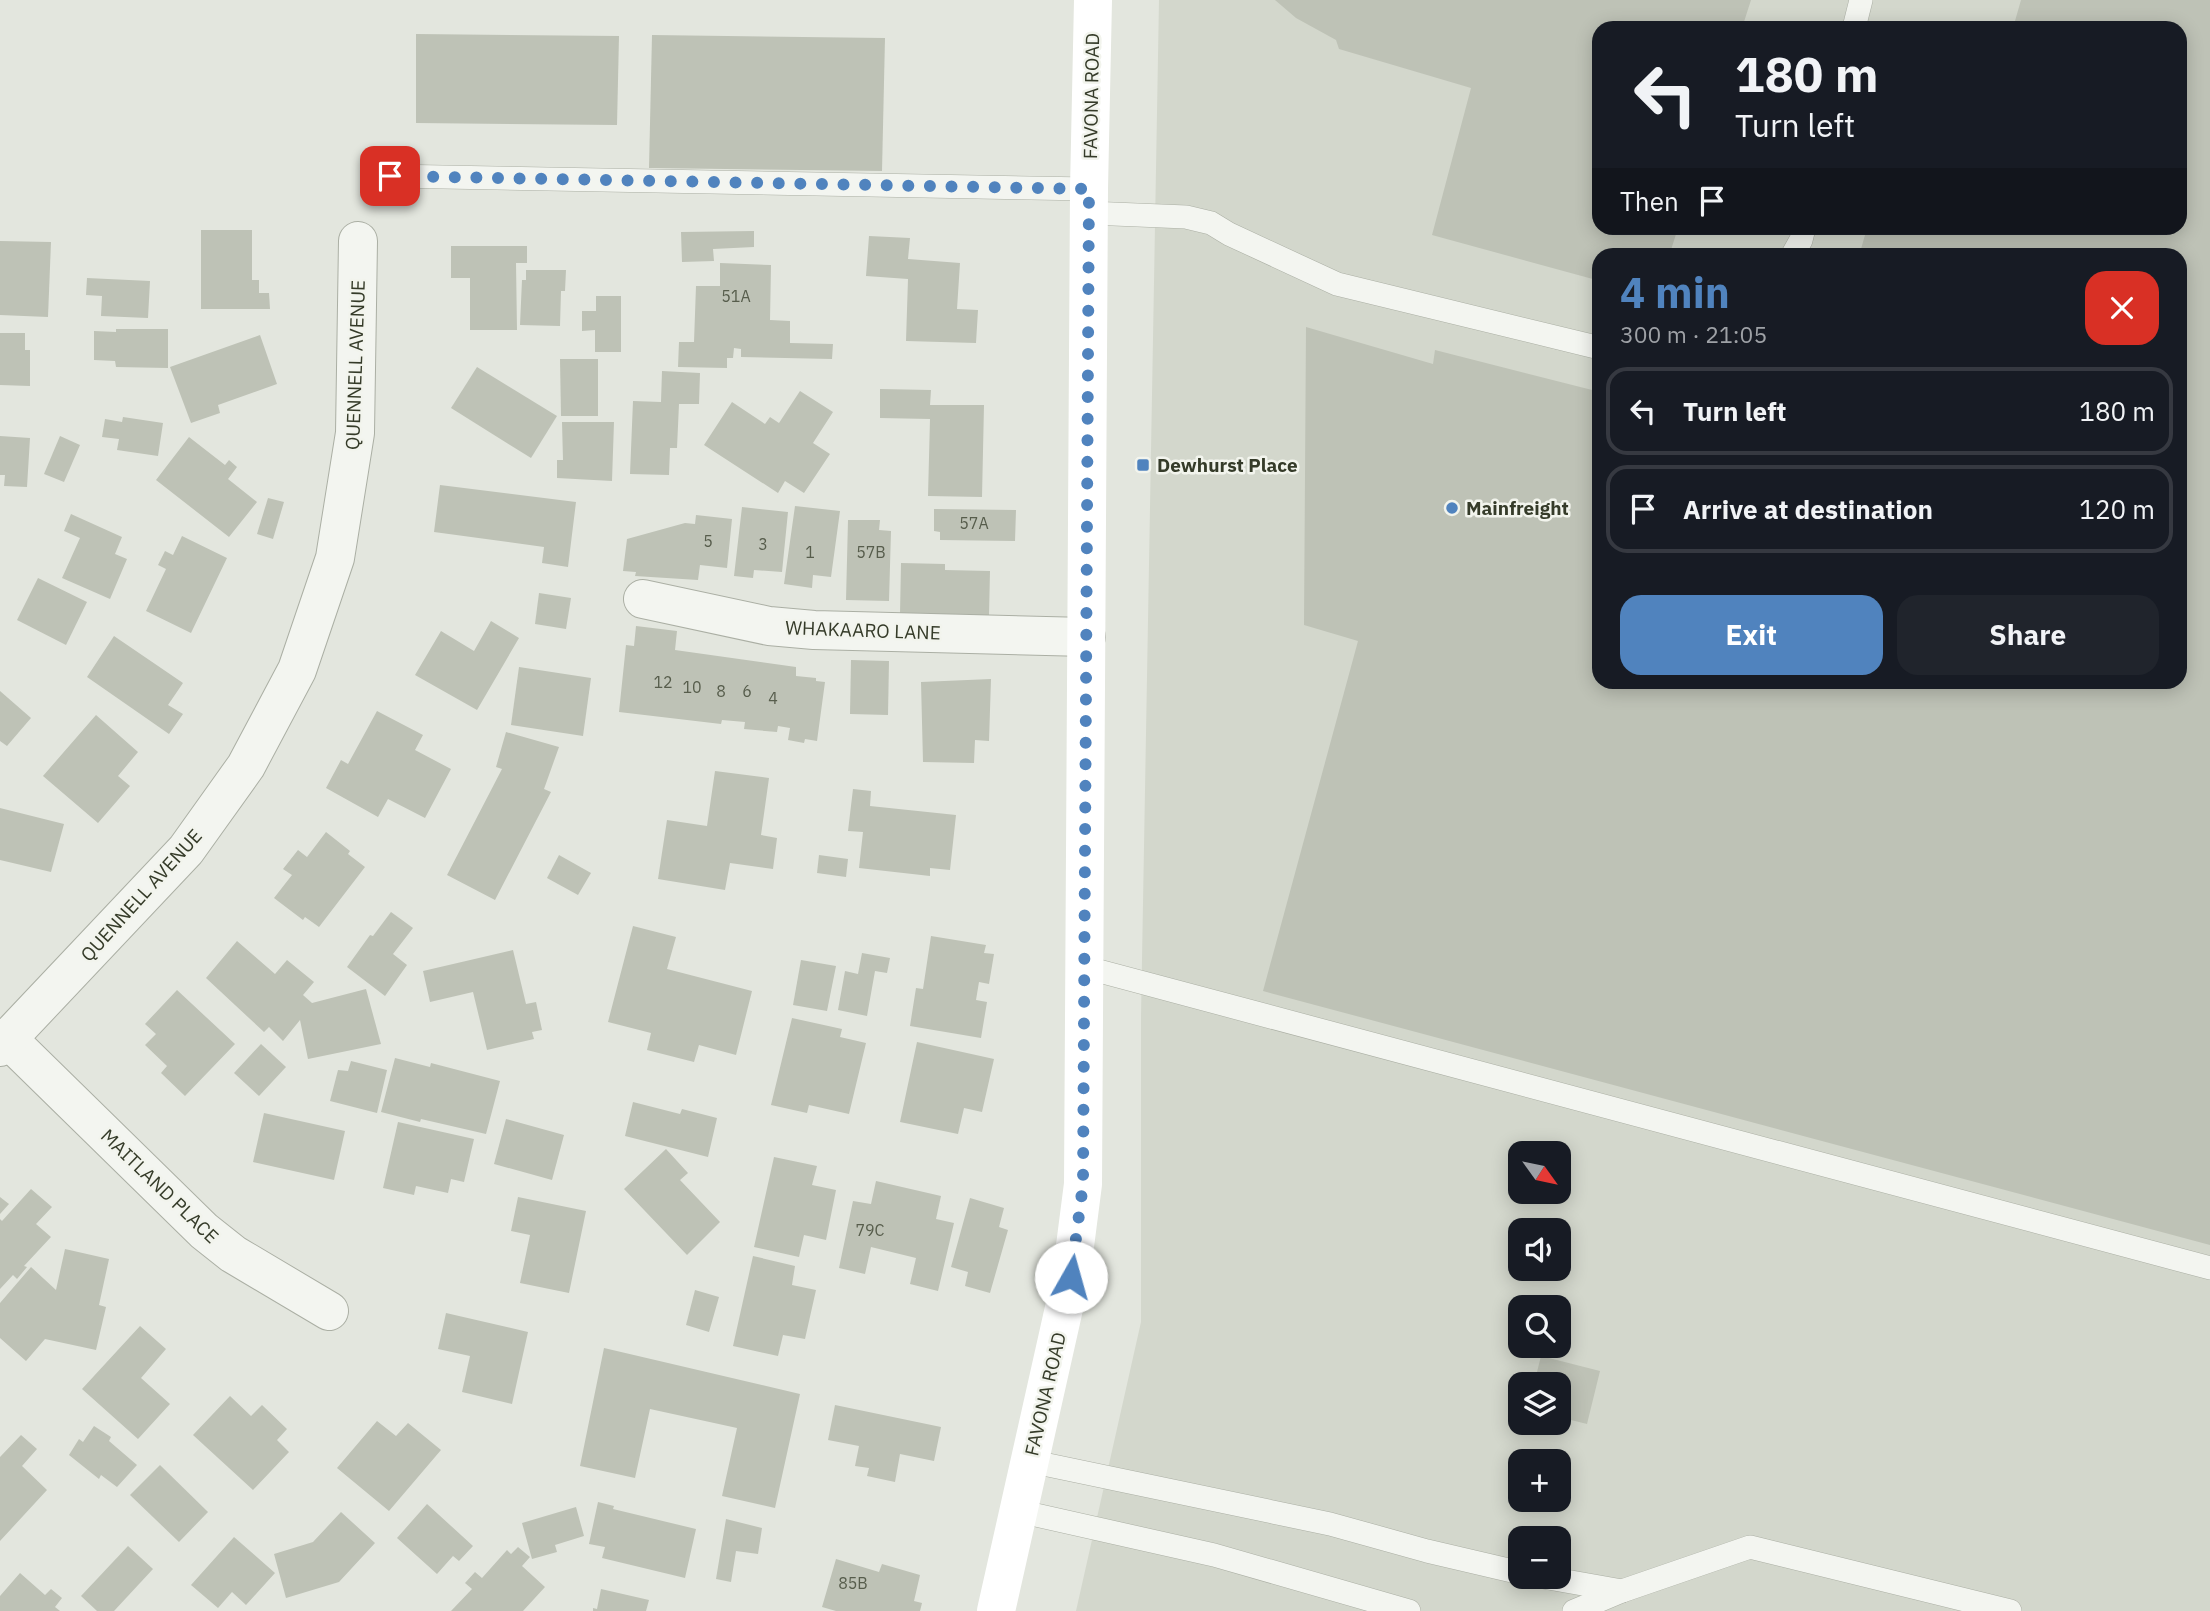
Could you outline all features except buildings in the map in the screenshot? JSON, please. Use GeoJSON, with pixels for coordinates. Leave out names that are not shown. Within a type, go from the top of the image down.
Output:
{"type":"FeatureCollection","features":[{"type":"Feature","properties":{"kind":"main road","name":"FAVONA ROAD"},"geometry":{"type":"LineString","coordinates":[[996,1611],[1071,1277],[1083,1184],[1089,201],[1093,0]]}},
{"type":"Feature","properties":{"kind":"street","name":"QUENNELL AVENUE"},"geometry":{"type":"LineString","coordinates":[[4,1043],[186,850],[246,766],[298,670],[335,558],[355,433],[358,241]]}},
{"type":"Feature","properties":{"kind":"street","name":"WHAKAARO LANE"},"geometry":{"type":"LineString","coordinates":[[643,599],[769,626],[814,630],[1086,637]]}},
{"type":"Feature","properties":{"kind":"street","name":"MAITLAND PLACE"},"geometry":{"type":"LineString","coordinates":[[4,1043],[204,1231],[233,1254],[329,1311]]}},
{"type":"Feature","properties":{"kind":"lane"},"geometry":{"type":"LineString","coordinates":[[1856,21],[1861,0]]}},
{"type":"Feature","properties":{"kind":"lane"},"geometry":{"type":"LineString","coordinates":[[390,176],[1089,201],[1211,223],[1228,234],[1338,284],[1592,346]]}},
{"type":"Feature","properties":{"kind":"lane"},"geometry":{"type":"LineString","coordinates":[[1084,967],[2210,1268]]}},
{"type":"Feature","properties":{"kind":"lane"},"geometry":{"type":"LineString","coordinates":[[1030,1461],[1330,1524],[1508,1570]]}},
{"type":"Feature","properties":{"kind":"lane"},"geometry":{"type":"LineString","coordinates":[[1018,1511],[1214,1555],[1409,1611]]}},
{"type":"Feature","properties":{"kind":"lane"},"geometry":{"type":"LineString","coordinates":[[1574,1611],[1622,1591],[1750,1547],[2010,1611]]}},
{"type":"Feature","properties":{"kind":"lane"},"geometry":{"type":"LineString","coordinates":[[1571,1582],[1622,1591]]}},
{"type":"Feature","properties":{"kind":"shaded area"},"geometry":{"type":"Polygon","coordinates":[[[1159,0],[2210,0],[2210,1611],[1076,1611],[1141,1322],[1141,1016],[1159,0]]]}},
{"type":"Feature","properties":{"kind":"place","name":"Dewhurst Place"},"geometry":{"type":"Point","coordinates":[1143,465]}},
{"type":"Feature","properties":{"kind":"place","name":"Mainfreight"},"geometry":{"type":"Point","coordinates":[1452,508]}},
{"type":"Feature","properties":{"kind":"route"},"geometry":{"type":"LineString","coordinates":[[390,176],[1089,189],[1083,1184],[1071,1277]]}}]}
